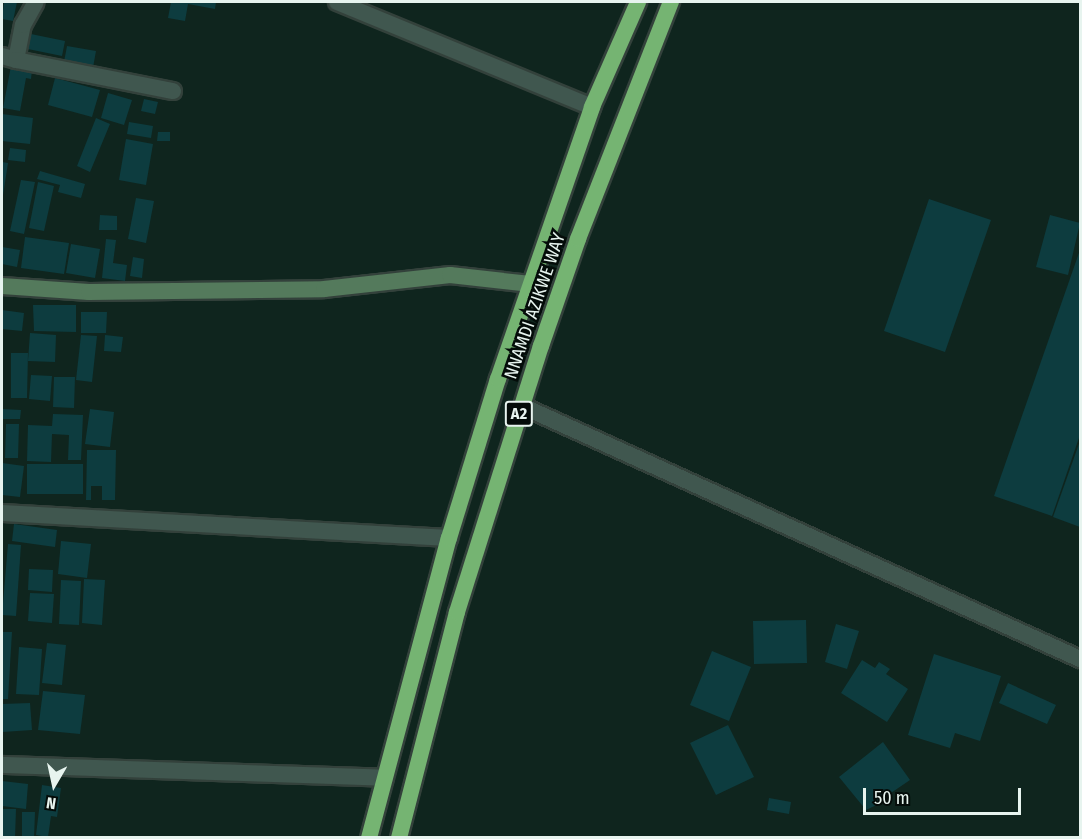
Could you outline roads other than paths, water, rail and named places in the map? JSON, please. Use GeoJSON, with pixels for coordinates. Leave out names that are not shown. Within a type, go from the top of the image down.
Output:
{"type":"FeatureCollection","features":[{"type":"Feature","properties":{"kind":"highway","name":"NNAMDI AZIKWE WAY"},"geometry":{"type":"LineString","coordinates":[[369,837],[449,538],[530,284],[592,107],[638,2]]}},
{"type":"Feature","properties":{"kind":"highway","name":"NNAMDI AZIKWE WAY"},"geometry":{"type":"LineString","coordinates":[[399,837],[457,612],[522,406],[578,239],[671,2]]}},
{"type":"Feature","properties":{"kind":"main road"},"geometry":{"type":"LineString","coordinates":[[2,286],[88,292],[312,290],[450,275],[530,284]]}},
{"type":"Feature","properties":{"kind":"street"},"geometry":{"type":"LineString","coordinates":[[36,2],[9,58],[172,91]]}},
{"type":"Feature","properties":{"kind":"street"},"geometry":{"type":"LineString","coordinates":[[337,2],[592,107]]}},
{"type":"Feature","properties":{"kind":"street"},"geometry":{"type":"LineString","coordinates":[[522,406],[1080,659]]}},
{"type":"Feature","properties":{"kind":"street"},"geometry":{"type":"LineString","coordinates":[[2,513],[449,538]]}},
{"type":"Feature","properties":{"kind":"street"},"geometry":{"type":"LineString","coordinates":[[2,765],[385,778]]}}]}
